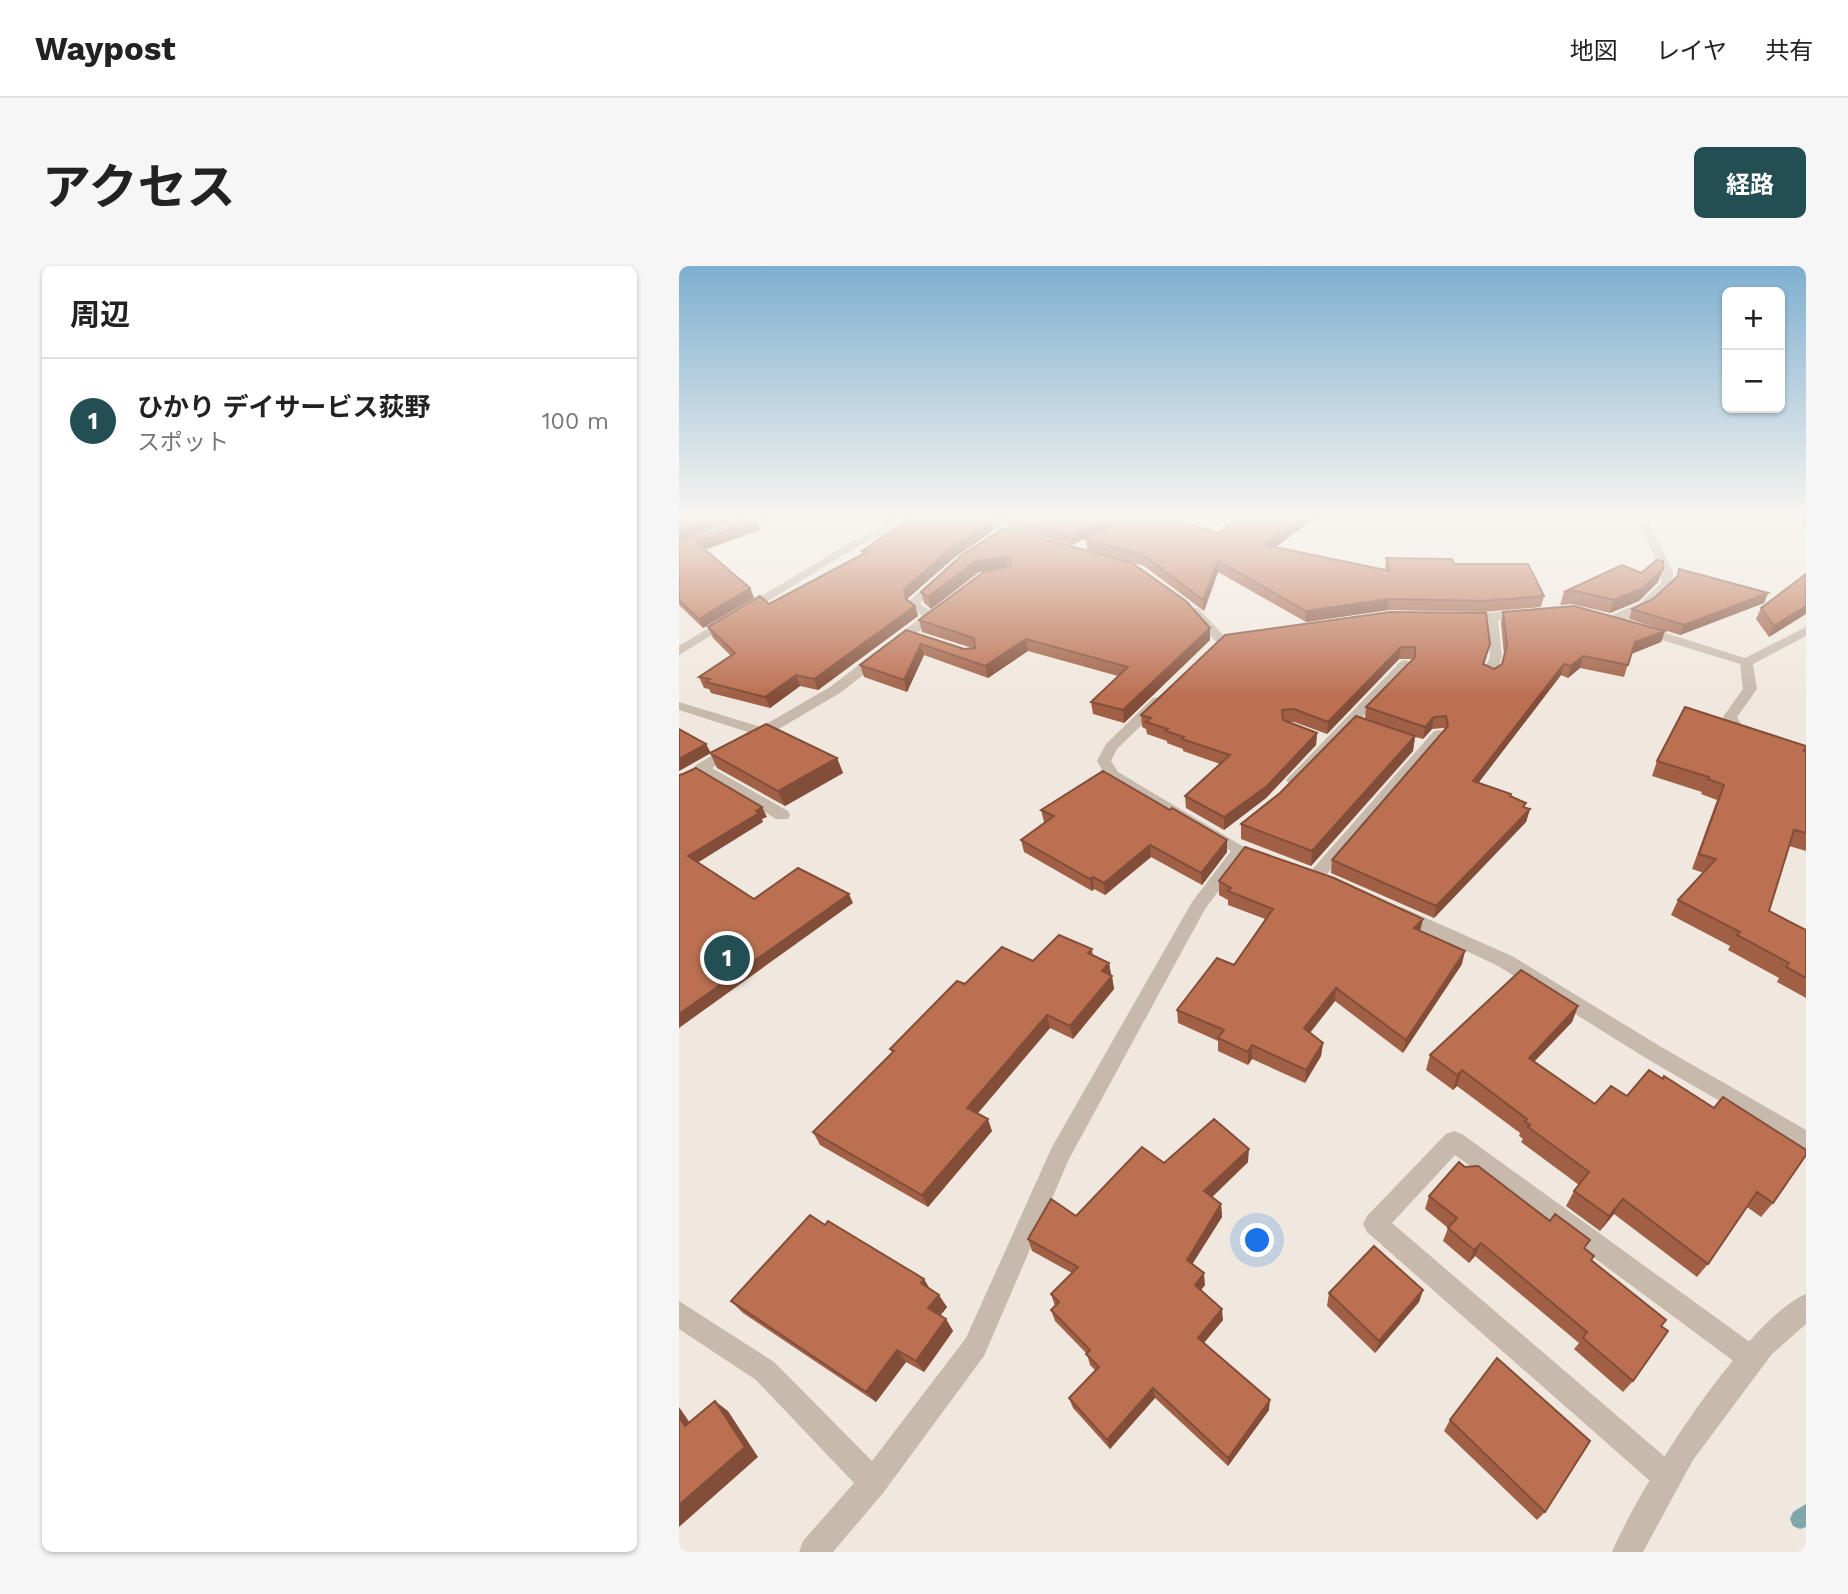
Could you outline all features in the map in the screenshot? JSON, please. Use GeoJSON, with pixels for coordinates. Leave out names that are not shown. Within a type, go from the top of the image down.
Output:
{"type":"FeatureCollection","features":[{"type":"Feature","properties":{"kind":"street"},"geometry":{"type":"LineString","coordinates":[[679,651],[804,575]]}},
{"type":"Feature","properties":{"kind":"street"},"geometry":{"type":"LineString","coordinates":[[782,815],[696,770],[835,690],[913,636],[931,616],[915,607],[915,601],[944,575]]}},
{"type":"Feature","properties":{"kind":"street"},"geometry":{"type":"LineString","coordinates":[[1667,575],[1667,584],[1644,605],[1604,619],[1746,662],[1806,631]]}},
{"type":"Feature","properties":{"kind":"street"},"geometry":{"type":"LineString","coordinates":[[1181,601],[1229,640],[1203,657]]}},
{"type":"Feature","properties":{"kind":"street"},"geometry":{"type":"LineString","coordinates":[[1447,618],[1492,618],[1546,612]]}},
{"type":"Feature","properties":{"kind":"street"},"geometry":{"type":"LineString","coordinates":[[1490,675],[1496,656],[1492,618]]}},
{"type":"Feature","properties":{"kind":"street"},"geometry":{"type":"LineString","coordinates":[[1746,662],[1750,689],[1730,718],[1739,732],[1762,740]]}},
{"type":"Feature","properties":{"kind":"street"},"geometry":{"type":"LineString","coordinates":[[1282,793],[1324,740],[1406,664]]}},
{"type":"Feature","properties":{"kind":"street"},"geometry":{"type":"LineString","coordinates":[[814,1552],[873,1483],[975,1347],[1060,1154],[1198,906],[1239,844],[1112,775],[1104,761],[1111,747],[1167,693]]}},
{"type":"Feature","properties":{"kind":"street"},"geometry":{"type":"LineString","coordinates":[[679,706],[763,732]]}},
{"type":"Feature","properties":{"kind":"street"},"geometry":{"type":"LineString","coordinates":[[1340,885],[1309,874],[1439,734]]}},
{"type":"Feature","properties":{"kind":"street"},"geometry":{"type":"LineString","coordinates":[[1378,902],[1505,961],[1656,1054],[1806,1141]]}},
{"type":"Feature","properties":{"kind":"street"},"geometry":{"type":"LineString","coordinates":[[1668,1478],[1375,1224],[1454,1141],[1752,1359]]}},
{"type":"Feature","properties":{"kind":"street"},"geometry":{"type":"LineString","coordinates":[[1627,1552],[1683,1450],[1763,1345],[1806,1307]]}},
{"type":"Feature","properties":{"kind":"street"},"geometry":{"type":"LineString","coordinates":[[679,1314],[765,1371],[873,1483]]}},
{"type":"Feature","properties":{"kind":"building"},"geometry":{"type":"Polygon","coordinates":[[[679,575],[735,575],[750,588],[699,619],[679,600],[679,575]]]}},
{"type":"Feature","properties":{"kind":"building"},"geometry":{"type":"Polygon","coordinates":[[[824,575],[920,575],[904,589],[906,599],[915,606],[814,679],[796,675],[765,697],[706,682],[710,679],[699,677],[735,653],[708,627],[760,596],[769,604],[824,575]]]}},
{"type":"Feature","properties":{"kind":"building"},"geometry":{"type":"Polygon","coordinates":[[[940,575],[957,575],[928,597],[921,592],[940,575]]]}},
{"type":"Feature","properties":{"kind":"building"},"geometry":{"type":"Polygon","coordinates":[[[980,575],[1149,575],[1186,601],[1210,628],[1123,710],[1091,702],[1128,667],[1026,639],[985,666],[921,644],[904,680],[860,665],[906,630],[964,649],[975,648],[974,638],[919,620],[980,575]]]}},
{"type":"Feature","properties":{"kind":"building"},"geometry":{"type":"Polygon","coordinates":[[[1170,575],[1213,575],[1203,600],[1170,575]]]}},
{"type":"Feature","properties":{"kind":"building"},"geometry":{"type":"Polygon","coordinates":[[[1243,575],[1534,575],[1544,596],[1485,601],[1389,599],[1306,611],[1243,575]]]}},
{"type":"Feature","properties":{"kind":"building"},"geometry":{"type":"Polygon","coordinates":[[[1600,575],[1657,575],[1643,588],[1614,600],[1575,591],[1564,592],[1600,575]]]}},
{"type":"Feature","properties":{"kind":"building"},"geometry":{"type":"Polygon","coordinates":[[[1701,575],[1768,593],[1684,625],[1632,609],[1653,599],[1678,576],[1701,575]]]}},
{"type":"Feature","properties":{"kind":"building"},"geometry":{"type":"Polygon","coordinates":[[[1806,575],[1806,606],[1774,626],[1761,608],[1806,575]]]}},
{"type":"Feature","properties":{"kind":"building"},"geometry":{"type":"Polygon","coordinates":[[[1574,606],[1665,631],[1635,642],[1628,665],[1583,656],[1571,666],[1564,664],[1473,781],[1511,794],[1510,796],[1526,803],[1523,807],[1530,809],[1436,906],[1332,860],[1448,726],[1446,716],[1434,717],[1425,727],[1366,707],[1415,657],[1415,647],[1401,647],[1328,722],[1294,709],[1282,710],[1283,720],[1317,733],[1267,786],[1224,817],[1185,796],[1230,755],[1182,739],[1184,737],[1166,731],[1168,729],[1146,722],[1151,718],[1141,715],[1225,635],[1390,612],[1486,613],[1490,644],[1483,664],[1494,669],[1502,664],[1507,645],[1503,612],[1574,606]]]}},
{"type":"Feature","properties":{"kind":"building"},"geometry":{"type":"Polygon","coordinates":[[[1685,707],[1806,746],[1803,751],[1806,750],[1806,833],[1794,830],[1769,911],[1806,930],[1806,978],[1786,967],[1789,963],[1737,935],[1740,932],[1678,900],[1716,859],[1699,854],[1724,785],[1708,779],[1709,777],[1657,761],[1685,707]]]}},
{"type":"Feature","properties":{"kind":"building"},"geometry":{"type":"Polygon","coordinates":[[[1356,716],[1415,736],[1312,851],[1241,824],[1280,793],[1356,716]]]}},
{"type":"Feature","properties":{"kind":"building"},"geometry":{"type":"Polygon","coordinates":[[[766,724],[837,758],[778,791],[710,753],[766,724]]]}},
{"type":"Feature","properties":{"kind":"building"},"geometry":{"type":"Polygon","coordinates":[[[679,729],[706,744],[679,759],[679,729]]]}},
{"type":"Feature","properties":{"kind":"building"},"geometry":{"type":"Polygon","coordinates":[[[696,768],[762,807],[756,811],[759,813],[688,856],[754,899],[798,868],[849,894],[679,1014],[679,775],[696,768]]]}},
{"type":"Feature","properties":{"kind":"building"},"geometry":{"type":"Polygon","coordinates":[[[1103,771],[1227,840],[1201,873],[1150,845],[1104,883],[1093,877],[1090,879],[1021,840],[1054,816],[1041,810],[1103,771]]]}},
{"type":"Feature","properties":{"kind":"building"},"geometry":{"type":"Polygon","coordinates":[[[1245,847],[1334,878],[1423,919],[1414,928],[1465,951],[1406,1040],[1336,988],[1304,1028],[1323,1043],[1306,1070],[1252,1045],[1248,1052],[1218,1038],[1224,1030],[1177,1010],[1217,958],[1234,965],[1273,909],[1228,891],[1231,888],[1219,881],[1245,847]]]}},
{"type":"Feature","properties":{"kind":"building"},"geometry":{"type":"Polygon","coordinates":[[[1059,935],[1092,949],[1088,953],[1109,963],[1102,971],[1112,976],[1070,1026],[1047,1015],[967,1108],[988,1119],[922,1195],[813,1132],[894,1051],[890,1049],[957,981],[965,984],[1002,947],[1033,961],[1059,935]]]}},
{"type":"Feature","properties":{"kind":"building"},"geometry":{"type":"Polygon","coordinates":[[[1521,970],[1578,1006],[1529,1058],[1595,1104],[1611,1086],[1627,1096],[1649,1070],[1663,1079],[1664,1076],[1714,1108],[1723,1097],[1806,1150],[1806,1155],[1773,1203],[1757,1192],[1708,1264],[1623,1199],[1609,1216],[1574,1191],[1589,1172],[1528,1127],[1530,1125],[1525,1121],[1527,1119],[1462,1070],[1457,1075],[1430,1055],[1521,970]]]}},
{"type":"Feature","properties":{"kind":"building"},"geometry":{"type":"Polygon","coordinates":[[[1214,1119],[1249,1149],[1204,1191],[1221,1204],[1187,1260],[1204,1273],[1195,1285],[1222,1309],[1198,1338],[1270,1400],[1228,1458],[1153,1388],[1107,1440],[1069,1398],[1099,1367],[1086,1354],[1090,1350],[1051,1310],[1059,1302],[1051,1294],[1078,1267],[1028,1239],[1051,1199],[1076,1216],[1142,1147],[1164,1163],[1214,1119]]]}},
{"type":"Feature","properties":{"kind":"building"},"geometry":{"type":"Polygon","coordinates":[[[1459,1162],[1465,1167],[1478,1166],[1550,1221],[1555,1214],[1590,1240],[1584,1248],[1594,1256],[1591,1260],[1666,1320],[1661,1326],[1668,1331],[1633,1381],[1583,1338],[1587,1332],[1481,1243],[1474,1250],[1448,1228],[1457,1218],[1429,1196],[1459,1162]]]}},
{"type":"Feature","properties":{"kind":"building"},"geometry":{"type":"Polygon","coordinates":[[[810,1215],[825,1225],[828,1221],[924,1279],[921,1283],[939,1295],[928,1308],[946,1319],[916,1361],[897,1350],[866,1392],[731,1301],[810,1215]]]}},
{"type":"Feature","properties":{"kind":"building"},"geometry":{"type":"Polygon","coordinates":[[[1374,1246],[1423,1290],[1379,1341],[1329,1293],[1374,1246]]]}},
{"type":"Feature","properties":{"kind":"building"},"geometry":{"type":"Polygon","coordinates":[[[1497,1358],[1590,1441],[1545,1512],[1450,1420],[1497,1358]]]}},
{"type":"Feature","properties":{"kind":"building"},"geometry":{"type":"Polygon","coordinates":[[[715,1401],[745,1447],[679,1505],[679,1417],[685,1426],[715,1401]]]}},
{"type":"Feature","properties":{"kind":"waterway"},"geometry":{"type":"LineString","coordinates":[[1800,1519],[1806,1514]]}},
{"type":"Feature","properties":{"kind":"place","name":"ひかり デイサービス荻野"},"geometry":{"type":"Point","coordinates":[727,958]}}]}
